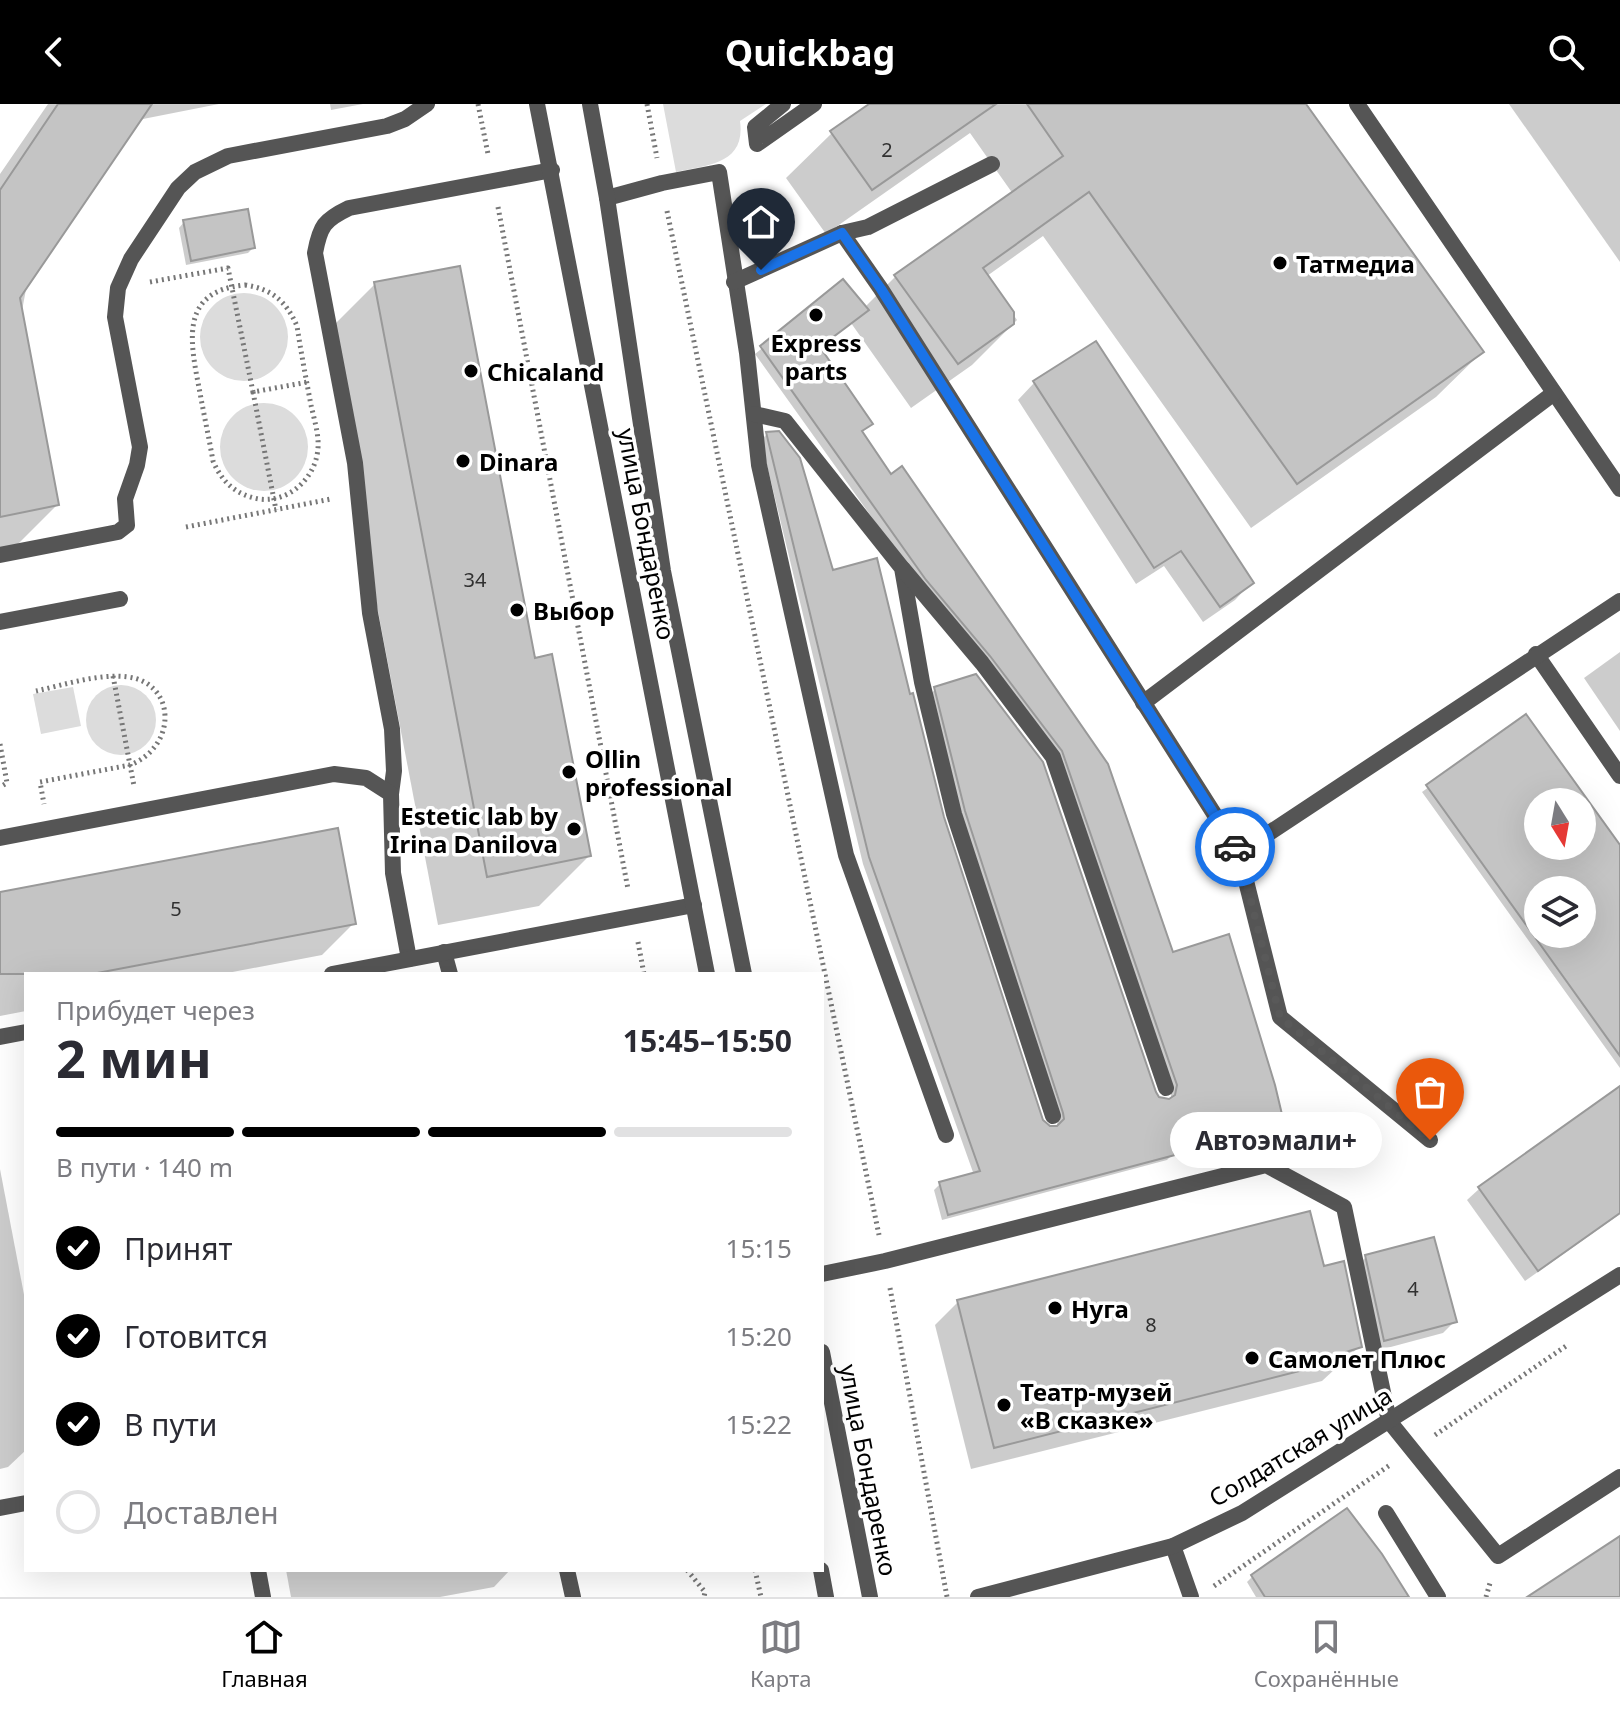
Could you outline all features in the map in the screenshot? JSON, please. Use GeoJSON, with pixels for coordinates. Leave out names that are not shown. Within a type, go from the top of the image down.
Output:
{"type":"FeatureCollection","features":[{"type":"Feature","properties":{"kind":"street"},"geometry":{"type":"LineString","coordinates":[[0,555],[118,532],[127,525],[125,499],[140,447],[115,317],[118,288],[131,259],[178,188],[202,168],[228,156],[387,126],[405,119],[427,104]]}},
{"type":"Feature","properties":{"kind":"street","name":"улица Бондаренко"},"geometry":{"type":"LineString","coordinates":[[537,104],[707,972]]}},
{"type":"Feature","properties":{"kind":"street","name":"улица Бондаренко"},"geometry":{"type":"LineString","coordinates":[[590,104],[663,571],[744,972]]}},
{"type":"Feature","properties":{"kind":"street"},"geometry":{"type":"LineString","coordinates":[[783,104],[755,127],[757,144],[814,104]]}},
{"type":"Feature","properties":{"kind":"street"},"geometry":{"type":"LineString","coordinates":[[1357,104],[1620,489]]}},
{"type":"Feature","properties":{"kind":"street"},"geometry":{"type":"LineString","coordinates":[[734,282],[842,233],[868,227],[992,164]]}},
{"type":"Feature","properties":{"kind":"street"},"geometry":{"type":"LineString","coordinates":[[409,959],[393,873],[392,729],[370,613],[359,494],[315,253],[319,231],[330,218],[349,208],[552,170]]}},
{"type":"Feature","properties":{"kind":"street"},"geometry":{"type":"LineString","coordinates":[[607,198],[719,172],[747,353],[759,465],[846,855],[946,1135]]}},
{"type":"Feature","properties":{"kind":"street"},"geometry":{"type":"LineString","coordinates":[[842,233],[1239,853],[1280,1017],[1430,1140]]}},
{"type":"Feature","properties":{"kind":"street"},"geometry":{"type":"LineString","coordinates":[[1143,703],[1554,393]]}},
{"type":"Feature","properties":{"kind":"street"},"geometry":{"type":"LineString","coordinates":[[754,414],[785,421],[982,663],[1053,757],[1166,1088]]}},
{"type":"Feature","properties":{"kind":"street"},"geometry":{"type":"LineString","coordinates":[[902,568],[922,682],[954,814],[1053,1116]]}},
{"type":"Feature","properties":{"kind":"street"},"geometry":{"type":"LineString","coordinates":[[0,622],[120,599]]}},
{"type":"Feature","properties":{"kind":"street"},"geometry":{"type":"LineString","coordinates":[[1239,853],[1620,601]]}},
{"type":"Feature","properties":{"kind":"street"},"geometry":{"type":"LineString","coordinates":[[1536,654],[1620,776]]}},
{"type":"Feature","properties":{"kind":"street"},"geometry":{"type":"LineString","coordinates":[[0,838],[334,774],[366,778],[391,794]]}},
{"type":"Feature","properties":{"kind":"street"},"geometry":{"type":"LineString","coordinates":[[342,972],[694,905]]}},
{"type":"Feature","properties":{"kind":"street"},"geometry":{"type":"LineString","coordinates":[[444,952],[449,972]]}},
{"type":"Feature","properties":{"kind":"street"},"geometry":{"type":"LineString","coordinates":[[0,1037],[24,1036]]}},
{"type":"Feature","properties":{"kind":"street"},"geometry":{"type":"LineString","coordinates":[[824,1274],[1266,1165],[1344,1207],[1389,1421],[1498,1556],[1620,1477]]}},
{"type":"Feature","properties":{"kind":"street","name":"Солдатская улица"},"geometry":{"type":"LineString","coordinates":[[978,1597],[1173,1546],[1242,1513],[1620,1275]]}},
{"type":"Feature","properties":{"kind":"street","name":"улица Бондаренко"},"geometry":{"type":"LineString","coordinates":[[824,1362],[870,1597]]}},
{"type":"Feature","properties":{"kind":"street"},"geometry":{"type":"LineString","coordinates":[[0,1508],[24,1503]]}},
{"type":"Feature","properties":{"kind":"street"},"geometry":{"type":"LineString","coordinates":[[1386,1513],[1438,1597]]}},
{"type":"Feature","properties":{"kind":"street"},"geometry":{"type":"LineString","coordinates":[[1173,1546],[1191,1597]]}},
{"type":"Feature","properties":{"kind":"street"},"geometry":{"type":"LineString","coordinates":[[258,1572],[263,1597]]}},
{"type":"Feature","properties":{"kind":"street"},"geometry":{"type":"LineString","coordinates":[[567,1572],[573,1597]]}},
{"type":"Feature","properties":{"kind":"street"},"geometry":{"type":"LineString","coordinates":[[821,1572],[826,1597]]}},
{"type":"Feature","properties":{"kind":"path"},"geometry":{"type":"LineString","coordinates":[[478,104],[644,972]]}},
{"type":"Feature","properties":{"kind":"path"},"geometry":{"type":"LineString","coordinates":[[647,104],[885,1261],[947,1597]]}},
{"type":"Feature","properties":{"kind":"path"},"geometry":{"type":"LineString","coordinates":[[118,288],[227,268],[276,510]]}},
{"type":"Feature","properties":{"kind":"path"},"geometry":{"type":"LineString","coordinates":[[233,286],[261,288],[273,293],[285,303],[297,326],[318,442],[314,466],[294,490],[274,498],[247,496],[230,486],[222,479],[213,461],[191,335],[198,312],[207,300],[233,286]]}},
{"type":"Feature","properties":{"kind":"path"},"geometry":{"type":"LineString","coordinates":[[253,392],[307,382]]}},
{"type":"Feature","properties":{"kind":"path"},"geometry":{"type":"LineString","coordinates":[[186,527],[359,494]]}},
{"type":"Feature","properties":{"kind":"path"},"geometry":{"type":"LineString","coordinates":[[113,676],[130,765]]}},
{"type":"Feature","properties":{"kind":"path"},"geometry":{"type":"LineString","coordinates":[[36,691],[113,676],[130,677],[142,681],[153,690],[164,708],[165,728],[161,741],[144,759],[130,765],[40,782],[49,828]]}},
{"type":"Feature","properties":{"kind":"path"},"geometry":{"type":"LineString","coordinates":[[0,744],[7,783],[0,787]]}},
{"type":"Feature","properties":{"kind":"path"},"geometry":{"type":"LineString","coordinates":[[689,1572],[705,1592],[704,1597]]}},
{"type":"Feature","properties":{"kind":"path"},"geometry":{"type":"LineString","coordinates":[[755,1572],[761,1597]]}},
{"type":"Feature","properties":{"kind":"shaded area"},"geometry":{"type":"Polygon","coordinates":[[[663,104],[766,104],[740,121],[737,146],[731,154],[712,164],[676,172],[663,104]]]}},
{"type":"Feature","properties":{"kind":"shaded area"},"geometry":{"type":"Polygon","coordinates":[[[244,293],[261,296],[275,306],[285,320],[288,337],[285,354],[275,368],[261,378],[244,381],[227,378],[213,368],[203,354],[200,337],[203,320],[213,306],[227,296],[244,293]]]}},
{"type":"Feature","properties":{"kind":"shaded area"},"geometry":{"type":"Polygon","coordinates":[[[264,403],[281,406],[295,416],[305,430],[308,447],[305,464],[295,478],[281,488],[264,491],[247,488],[233,478],[223,464],[220,447],[223,430],[233,416],[247,406],[264,403]]]}},
{"type":"Feature","properties":{"kind":"shaded area"},"geometry":{"type":"Polygon","coordinates":[[[128,685],[150,700],[156,720],[154,734],[146,745],[135,753],[114,755],[96,745],[88,734],[86,713],[96,695],[107,687],[128,685]]]}},
{"type":"Feature","properties":{"kind":"shaded area"},"geometry":{"type":"Polygon","coordinates":[[[73,687],[81,726],[41,734],[33,694],[73,687]]]}},
{"type":"Feature","properties":{"kind":"building"},"geometry":{"type":"Polygon","coordinates":[[[58,104],[152,104],[20,298],[59,505],[0,517],[0,190],[58,104]]]}},
{"type":"Feature","properties":{"kind":"building"},"geometry":{"type":"Polygon","coordinates":[[[869,104],[996,104],[872,190],[830,131],[869,104]]]}},
{"type":"Feature","properties":{"kind":"building","name":"Татмедиа"},"geometry":{"type":"Polygon","coordinates":[[[1027,104],[1306,104],[1484,352],[1297,484],[1089,192],[983,268],[1014,312],[1014,324],[958,364],[894,275],[1063,156],[1027,104]]]}},
{"type":"Feature","properties":{"kind":"building"},"geometry":{"type":"Polygon","coordinates":[[[248,209],[255,248],[191,261],[183,220],[248,209]]]}},
{"type":"Feature","properties":{"kind":"building"},"geometry":{"type":"Polygon","coordinates":[[[460,266],[535,658],[552,654],[591,856],[487,877],[374,282],[460,266]]]}},
{"type":"Feature","properties":{"kind":"building"},"geometry":{"type":"Polygon","coordinates":[[[843,279],[869,310],[820,347],[873,424],[862,431],[891,474],[902,466],[1108,764],[1173,952],[1229,934],[1285,1127],[1174,1152],[1175,1155],[948,1215],[939,1182],[980,1171],[869,857],[766,432],[779,431],[800,458],[833,570],[877,558],[944,817],[1043,1120],[1050,1126],[1057,1126],[1064,1119],[1063,1113],[965,811],[934,687],[976,674],[1043,762],[1156,1092],[1159,1097],[1169,1099],[1175,1095],[1177,1085],[1062,751],[990,656],[926,580],[760,346],[843,279]]]}},
{"type":"Feature","properties":{"kind":"building"},"geometry":{"type":"Polygon","coordinates":[[[1096,341],[1254,583],[1220,607],[1181,551],[1154,568],[1033,381],[1096,341]]]}},
{"type":"Feature","properties":{"kind":"building"},"geometry":{"type":"Polygon","coordinates":[[[1526,714],[1579,788],[1524,788],[1524,860],[1596,860],[1596,812],[1620,845],[1620,1056],[1543,948],[1596,948],[1596,876],[1524,876],[1524,922],[1426,785],[1526,714]]]}},
{"type":"Feature","properties":{"kind":"building"},"geometry":{"type":"Polygon","coordinates":[[[338,828],[356,924],[103,972],[0,974],[0,892],[338,828]]]}},
{"type":"Feature","properties":{"kind":"building"},"geometry":{"type":"Polygon","coordinates":[[[1620,1086],[1620,1213],[1538,1271],[1478,1187],[1620,1086]]]}},
{"type":"Feature","properties":{"kind":"building"},"geometry":{"type":"Polygon","coordinates":[[[1310,1211],[1324,1266],[1344,1261],[1362,1347],[1346,1352],[1347,1359],[994,1448],[957,1300],[1310,1211]]]}},
{"type":"Feature","properties":{"kind":"building"},"geometry":{"type":"Polygon","coordinates":[[[1434,1237],[1457,1322],[1384,1341],[1365,1255],[1434,1237]]]}},
{"type":"Feature","properties":{"kind":"building"},"geometry":{"type":"Polygon","coordinates":[[[1347,1508],[1382,1554],[1409,1597],[1265,1597],[1251,1575],[1347,1508]]]}},
{"type":"Feature","properties":{"kind":"building"},"geometry":{"type":"Polygon","coordinates":[[[1620,1536],[1620,1597],[1527,1597],[1620,1536]]]}},
{"type":"Feature","properties":{"kind":"way so far"},"geometry":{"type":"LineString","coordinates":[[1235,847],[1280,1017],[1430,1140]]}},
{"type":"Feature","properties":{"kind":"place","name":"Татмедиа"},"geometry":{"type":"Point","coordinates":[1280,263]}},
{"type":"Feature","properties":{"kind":"place","name":"Express parts"},"geometry":{"type":"Point","coordinates":[816,315]}},
{"type":"Feature","properties":{"kind":"place","name":"Chicaland"},"geometry":{"type":"Point","coordinates":[471,371]}},
{"type":"Feature","properties":{"kind":"place","name":"Dinara"},"geometry":{"type":"Point","coordinates":[463,461]}},
{"type":"Feature","properties":{"kind":"place","name":"Выбор"},"geometry":{"type":"Point","coordinates":[517,610]}},
{"type":"Feature","properties":{"kind":"place","name":"Ollin professional"},"geometry":{"type":"Point","coordinates":[569,772]}},
{"type":"Feature","properties":{"kind":"place","name":"Estetic lab by Irina Danilova"},"geometry":{"type":"Point","coordinates":[574,829]}},
{"type":"Feature","properties":{"kind":"place","name":"Автоэмали+"},"geometry":{"type":"Point","coordinates":[1430,1140]}},
{"type":"Feature","properties":{"kind":"place","name":"Нуга"},"geometry":{"type":"Point","coordinates":[1055,1308]}},
{"type":"Feature","properties":{"kind":"place","name":"Самолет Плюс"},"geometry":{"type":"Point","coordinates":[1252,1358]}},
{"type":"Feature","properties":{"kind":"place","name":"Театр-музей «В сказке»"},"geometry":{"type":"Point","coordinates":[1004,1405]}},
{"type":"Feature","properties":{"kind":"route"},"geometry":{"type":"LineString","coordinates":[[761,270],[842,233],[881,289],[1235,847]]}}]}
